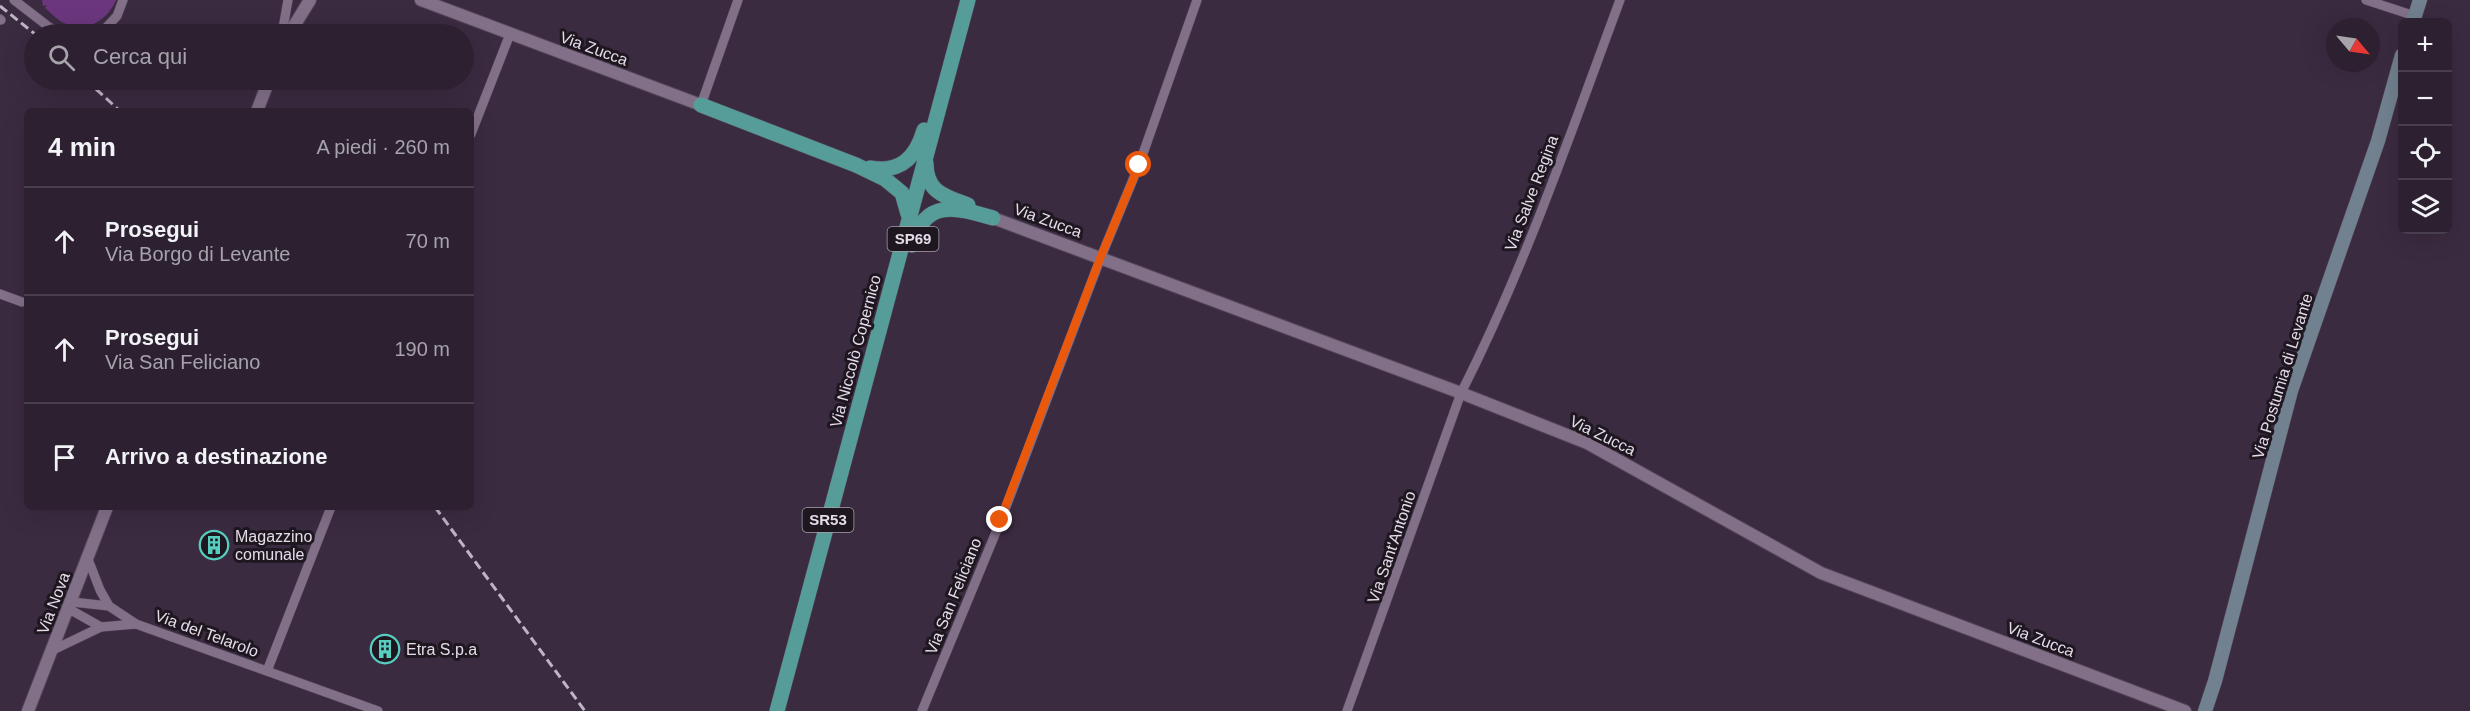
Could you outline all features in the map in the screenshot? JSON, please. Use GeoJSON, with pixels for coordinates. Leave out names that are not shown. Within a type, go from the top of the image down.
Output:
{"type":"FeatureCollection","features":[{"type":"Feature","properties":{"kind":"highway","name":"Via Niccolò Copernico"},"geometry":{"type":"LineString","coordinates":[[777,711],[968,0]]}},
{"type":"Feature","properties":{"kind":"highway","name":"SP69"},"geometry":{"type":"LineString","coordinates":[[856,165],[889,169],[901,166],[909,160],[920,143],[934,93],[954,52]]}},
{"type":"Feature","properties":{"kind":"highway","name":"SP69"},"geometry":{"type":"LineString","coordinates":[[700,105],[856,165],[898,188],[906,199],[909,220]]}},
{"type":"Feature","properties":{"kind":"highway","name":"SP69"},"geometry":{"type":"LineString","coordinates":[[927,151],[927,178],[935,190],[993,218]]}},
{"type":"Feature","properties":{"kind":"highway","name":"SP69"},"geometry":{"type":"LineString","coordinates":[[880,329],[900,287],[918,225],[925,217],[931,213],[963,209],[993,218]]}},
{"type":"Feature","properties":{"kind":"main road"},"geometry":{"type":"LineString","coordinates":[[2414,18],[2420,0]]}},
{"type":"Feature","properties":{"kind":"main road","name":"Via Postumia di Levante"},"geometry":{"type":"LineString","coordinates":[[2205,711],[2215,681],[2291,391],[2378,141],[2398,72]]}},
{"type":"Feature","properties":{"kind":"street"},"geometry":{"type":"LineString","coordinates":[[14,0],[45,24]]}},
{"type":"Feature","properties":{"kind":"street"},"geometry":{"type":"LineString","coordinates":[[109,24],[117,16],[123,0]]}},
{"type":"Feature","properties":{"kind":"street"},"geometry":{"type":"LineString","coordinates":[[287,24],[288,0]]}},
{"type":"Feature","properties":{"kind":"street"},"geometry":{"type":"LineString","coordinates":[[290,24],[300,0]]}},
{"type":"Feature","properties":{"kind":"street"},"geometry":{"type":"LineString","coordinates":[[293,24],[310,0]]}},
{"type":"Feature","properties":{"kind":"street","name":"Via Zucca"},"geometry":{"type":"LineString","coordinates":[[420,0],[700,105]]}},
{"type":"Feature","properties":{"kind":"street","name":"Via Zucca"},"geometry":{"type":"LineString","coordinates":[[440,0],[460,15]]}},
{"type":"Feature","properties":{"kind":"street"},"geometry":{"type":"LineString","coordinates":[[700,105],[738,0]]}},
{"type":"Feature","properties":{"kind":"street","name":"Via San Feliciano"},"geometry":{"type":"LineString","coordinates":[[922,711],[1000,520],[1101,256],[1139,165],[1197,0]]}},
{"type":"Feature","properties":{"kind":"street","name":"Via Salve Regina"},"geometry":{"type":"LineString","coordinates":[[1461,393],[1484,347],[1532,233],[1620,0]]}},
{"type":"Feature","properties":{"kind":"street"},"geometry":{"type":"LineString","coordinates":[[2366,0],[2411,18]]}},
{"type":"Feature","properties":{"kind":"street"},"geometry":{"type":"LineString","coordinates":[[474,126],[510,34]]}},
{"type":"Feature","properties":{"kind":"street"},"geometry":{"type":"LineString","coordinates":[[258,108],[265,90]]}},
{"type":"Feature","properties":{"kind":"street","name":"Via Zucca"},"geometry":{"type":"LineString","coordinates":[[993,218],[1101,256],[1587,443],[1821,573],[2185,711]]}},
{"type":"Feature","properties":{"kind":"street"},"geometry":{"type":"LineString","coordinates":[[0,294],[22,302]]}},
{"type":"Feature","properties":{"kind":"street","name":"Via Sant'Antonio"},"geometry":{"type":"LineString","coordinates":[[1347,711],[1461,393]]}},
{"type":"Feature","properties":{"kind":"street","name":"Via Nova"},"geometry":{"type":"LineString","coordinates":[[28,711],[106,510]]}},
{"type":"Feature","properties":{"kind":"street","name":"Via del Telarolo"},"geometry":{"type":"LineString","coordinates":[[267,671],[330,510]]}},
{"type":"Feature","properties":{"kind":"street"},"geometry":{"type":"LineString","coordinates":[[88,559],[109,606],[136,624]]}},
{"type":"Feature","properties":{"kind":"street"},"geometry":{"type":"LineString","coordinates":[[70,606],[109,606]]}},
{"type":"Feature","properties":{"kind":"street"},"geometry":{"type":"LineString","coordinates":[[70,606],[101,627]]}},
{"type":"Feature","properties":{"kind":"street"},"geometry":{"type":"LineString","coordinates":[[52,650],[101,627],[136,624]]}},
{"type":"Feature","properties":{"kind":"street","name":"Via del Telarolo"},"geometry":{"type":"LineString","coordinates":[[136,624],[378,711]]}},
{"type":"Feature","properties":{"kind":"shaded area"},"geometry":{"type":"Polygon","coordinates":[[[42,0],[116,0],[108,14],[93,24],[67,24],[45,8],[47,5],[43,6],[42,0]]]}},
{"type":"Feature","properties":{"kind":"railway"},"geometry":{"type":"LineString","coordinates":[[0,6],[24,25]]}},
{"type":"Feature","properties":{"kind":"railway"},"geometry":{"type":"LineString","coordinates":[[97,90],[117,108]]}},
{"type":"Feature","properties":{"kind":"railway"},"geometry":{"type":"LineString","coordinates":[[437,510],[585,711]]}},
{"type":"Feature","properties":{"kind":"place","name":"Magazzino comunale"},"geometry":{"type":"Point","coordinates":[214,545]}},
{"type":"Feature","properties":{"kind":"place","name":"Etra S.p.a"},"geometry":{"type":"Point","coordinates":[385,649]}},
{"type":"Feature","properties":{"kind":"route"},"geometry":{"type":"LineString","coordinates":[[1000,520],[1101,256],[1139,165]]}}]}
